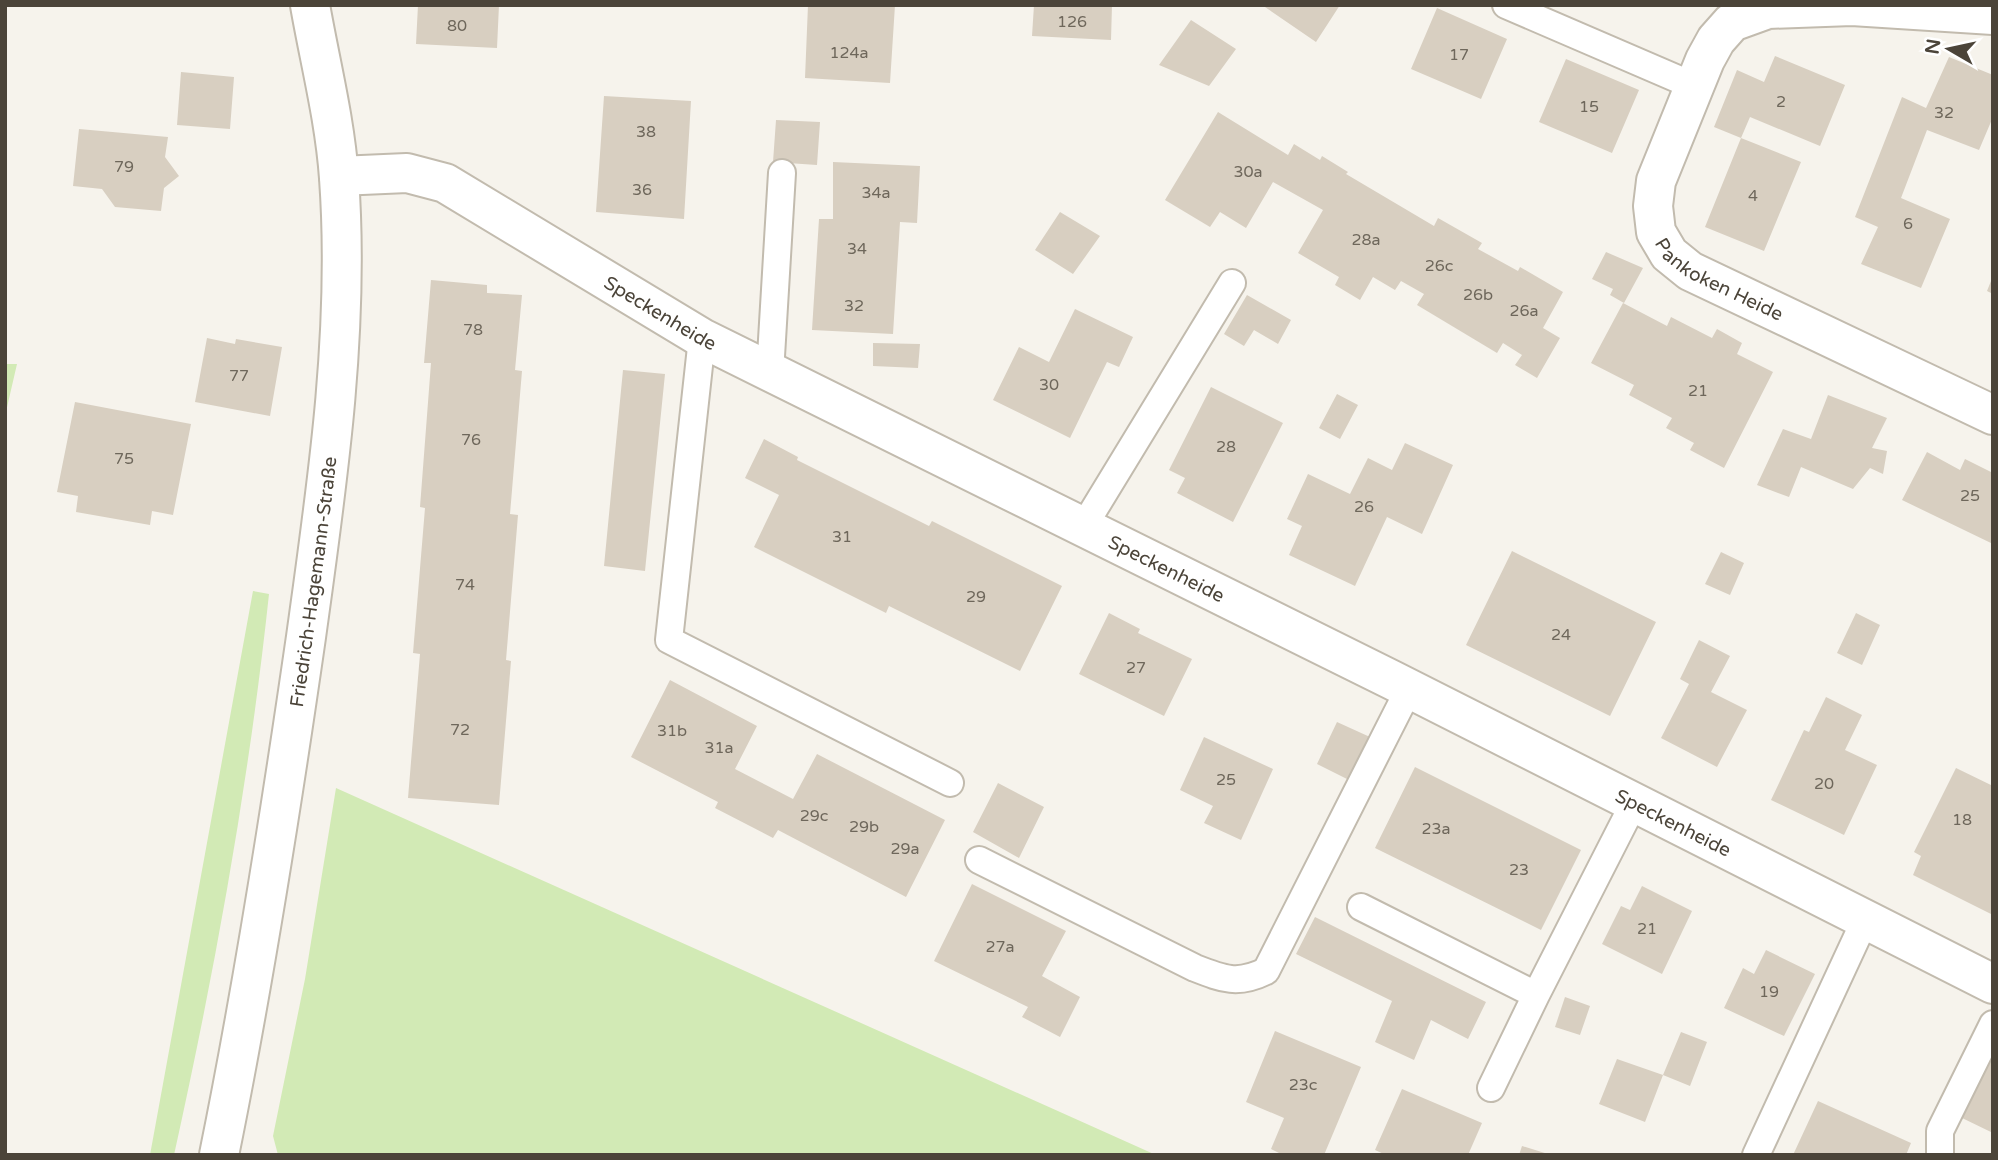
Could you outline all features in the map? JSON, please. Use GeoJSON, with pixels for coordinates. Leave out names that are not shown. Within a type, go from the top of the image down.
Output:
{"type":"FeatureCollection","features":[{"type":"Feature","properties":{"kind":"street","name":"Friedrich-Hagemann-Straße"},"geometry":{"type":"LineString","coordinates":[[219,1155],[245,1026],[277,837],[322,523],[342,298],[339,176],[310,5]]}},
{"type":"Feature","properties":{"kind":"street","name":"Pankoken Heide"},"geometry":{"type":"LineString","coordinates":[[1993,15],[1852,6],[1768,9],[1732,22],[1716,40],[1695,86],[1656,181],[1653,206],[1656,232],[1670,254],[1690,271],[1725,290],[1993,415]]}},
{"type":"Feature","properties":{"kind":"street","name":"Speckenheide"},"geometry":{"type":"LineString","coordinates":[[339,176],[407,173],[445,183],[702,338],[1409,689],[1993,984]]}},
{"type":"Feature","properties":{"kind":"lane"},"geometry":{"type":"LineString","coordinates":[[1506,5],[1695,86]]}},
{"type":"Feature","properties":{"kind":"lane"},"geometry":{"type":"LineString","coordinates":[[770,373],[782,173]]}},
{"type":"Feature","properties":{"kind":"lane"},"geometry":{"type":"LineString","coordinates":[[1082,529],[1232,283]]}},
{"type":"Feature","properties":{"kind":"lane"},"geometry":{"type":"LineString","coordinates":[[702,338],[669,639],[950,783]]}},
{"type":"Feature","properties":{"kind":"lane"},"geometry":{"type":"LineString","coordinates":[[979,860],[1195,968],[1222,978],[1247,980],[1266,971],[1409,689]]}},
{"type":"Feature","properties":{"kind":"lane"},"geometry":{"type":"LineString","coordinates":[[1491,1087],[1634,803]]}},
{"type":"Feature","properties":{"kind":"lane"},"geometry":{"type":"LineString","coordinates":[[1361,907],[1536,995]]}},
{"type":"Feature","properties":{"kind":"lane"},"geometry":{"type":"LineString","coordinates":[[1756,1155],[1866,920]]}},
{"type":"Feature","properties":{"kind":"lane"},"geometry":{"type":"LineString","coordinates":[[1940,1155],[1940,1131],[1993,1024]]}},
{"type":"Feature","properties":{"kind":"green space"},"geometry":{"type":"Polygon","coordinates":[[[5,364],[17,364],[5,416],[5,364]]]}},
{"type":"Feature","properties":{"kind":"green space"},"geometry":{"type":"Polygon","coordinates":[[[253,591],[269,594],[241,805],[217,946],[174,1155],[150,1155],[253,591]]]}},
{"type":"Feature","properties":{"kind":"green space"},"geometry":{"type":"Polygon","coordinates":[[[336,788],[1156,1155],[278,1155],[273,1136],[305,979],[336,788]]]}},
{"type":"Feature","properties":{"kind":"building"},"geometry":{"type":"Polygon","coordinates":[[[418,5],[499,5],[497,48],[416,44],[418,5]]]}},
{"type":"Feature","properties":{"kind":"building"},"geometry":{"type":"Polygon","coordinates":[[[808,5],[895,5],[890,83],[805,78],[808,5]]]}},
{"type":"Feature","properties":{"kind":"building"},"geometry":{"type":"Polygon","coordinates":[[[1034,5],[1112,5],[1111,40],[1032,36],[1034,5]]]}},
{"type":"Feature","properties":{"kind":"building"},"geometry":{"type":"Polygon","coordinates":[[[1262,5],[1340,5],[1316,42],[1262,5]]]}},
{"type":"Feature","properties":{"kind":"building"},"geometry":{"type":"Polygon","coordinates":[[[1437,8],[1507,39],[1481,99],[1411,69],[1437,8]]]}},
{"type":"Feature","properties":{"kind":"building"},"geometry":{"type":"Polygon","coordinates":[[[1191,20],[1236,49],[1209,86],[1159,65],[1191,20]]]}},
{"type":"Feature","properties":{"kind":"building"},"geometry":{"type":"Polygon","coordinates":[[[1775,56],[1845,85],[1820,146],[1750,117],[1741,138],[1714,127],[1737,70],[1764,82],[1775,56]]]}},
{"type":"Feature","properties":{"kind":"building"},"geometry":{"type":"Polygon","coordinates":[[[1949,57],[1993,75],[1993,117],[1979,150],[1927,130],[1901,198],[1950,219],[1921,288],[1861,264],[1878,227],[1855,217],[1902,97],[1926,108],[1949,57]]]}},
{"type":"Feature","properties":{"kind":"building"},"geometry":{"type":"Polygon","coordinates":[[[1566,59],[1639,90],[1612,153],[1539,122],[1566,59]]]}},
{"type":"Feature","properties":{"kind":"building"},"geometry":{"type":"Polygon","coordinates":[[[181,72],[234,77],[230,129],[177,125],[181,72]]]}},
{"type":"Feature","properties":{"kind":"building"},"geometry":{"type":"Polygon","coordinates":[[[604,96],[691,101],[684,219],[596,212],[604,96]]]}},
{"type":"Feature","properties":{"kind":"building"},"geometry":{"type":"Polygon","coordinates":[[[1218,112],[1288,155],[1294,144],[1320,160],[1322,156],[1348,172],[1346,174],[1434,226],[1438,218],[1482,243],[1478,249],[1518,271],[1520,267],[1563,292],[1543,328],[1560,338],[1537,378],[1515,365],[1522,355],[1503,343],[1497,353],[1417,305],[1424,294],[1401,281],[1395,290],[1373,277],[1360,300],[1335,285],[1339,277],[1298,253],[1323,210],[1273,182],[1246,228],[1220,212],[1210,227],[1165,200],[1218,112]]]}},
{"type":"Feature","properties":{"kind":"building"},"geometry":{"type":"Polygon","coordinates":[[[776,120],[820,122],[817,165],[773,162],[776,120]]]}},
{"type":"Feature","properties":{"kind":"building"},"geometry":{"type":"Polygon","coordinates":[[[79,129],[168,137],[165,157],[179,176],[164,188],[161,211],[115,207],[102,189],[73,186],[79,129]]]}},
{"type":"Feature","properties":{"kind":"building"},"geometry":{"type":"Polygon","coordinates":[[[1741,138],[1801,162],[1764,251],[1705,227],[1741,138]]]}},
{"type":"Feature","properties":{"kind":"building"},"geometry":{"type":"Polygon","coordinates":[[[833,162],[920,166],[917,223],[900,222],[893,334],[812,330],[819,219],[833,219],[833,162]]]}},
{"type":"Feature","properties":{"kind":"building"},"geometry":{"type":"Polygon","coordinates":[[[1060,212],[1100,236],[1073,274],[1035,250],[1060,212]]]}},
{"type":"Feature","properties":{"kind":"building"},"geometry":{"type":"Polygon","coordinates":[[[1606,252],[1643,268],[1624,303],[1610,295],[1613,289],[1592,279],[1606,252]]]}},
{"type":"Feature","properties":{"kind":"building"},"geometry":{"type":"Polygon","coordinates":[[[1993,276],[1993,294],[1987,291],[1993,276]]]}},
{"type":"Feature","properties":{"kind":"building"},"geometry":{"type":"Polygon","coordinates":[[[431,280],[487,285],[487,293],[522,295],[515,370],[522,371],[510,514],[518,515],[506,660],[511,661],[499,805],[408,798],[420,654],[413,653],[425,508],[420,507],[431,363],[424,363],[431,280]]]}},
{"type":"Feature","properties":{"kind":"building"},"geometry":{"type":"Polygon","coordinates":[[[1247,295],[1291,320],[1278,344],[1254,330],[1244,346],[1224,334],[1247,295]]]}},
{"type":"Feature","properties":{"kind":"building"},"geometry":{"type":"Polygon","coordinates":[[[1623,303],[1667,326],[1671,317],[1712,338],[1717,329],[1742,343],[1737,354],[1773,372],[1724,468],[1690,450],[1694,443],[1666,428],[1672,418],[1629,395],[1634,385],[1591,363],[1623,303]]]}},
{"type":"Feature","properties":{"kind":"building"},"geometry":{"type":"Polygon","coordinates":[[[1075,309],[1133,337],[1119,367],[1107,362],[1070,438],[993,400],[1019,347],[1049,362],[1075,309]]]}},
{"type":"Feature","properties":{"kind":"building"},"geometry":{"type":"Polygon","coordinates":[[[207,338],[235,344],[236,339],[282,347],[270,416],[195,402],[207,338]]]}},
{"type":"Feature","properties":{"kind":"building"},"geometry":{"type":"Polygon","coordinates":[[[873,343],[920,344],[918,368],[873,366],[873,343]]]}},
{"type":"Feature","properties":{"kind":"building"},"geometry":{"type":"Polygon","coordinates":[[[623,370],[665,374],[645,571],[604,566],[623,370]]]}},
{"type":"Feature","properties":{"kind":"building"},"geometry":{"type":"Polygon","coordinates":[[[1211,387],[1283,423],[1233,522],[1177,493],[1185,478],[1169,470],[1211,387]]]}},
{"type":"Feature","properties":{"kind":"building"},"geometry":{"type":"Polygon","coordinates":[[[1337,394],[1358,405],[1340,439],[1319,428],[1337,394]]]}},
{"type":"Feature","properties":{"kind":"building"},"geometry":{"type":"Polygon","coordinates":[[[1828,395],[1887,418],[1872,448],[1887,451],[1883,474],[1870,468],[1853,489],[1801,467],[1789,497],[1757,485],[1783,429],[1811,439],[1828,395]]]}},
{"type":"Feature","properties":{"kind":"building"},"geometry":{"type":"Polygon","coordinates":[[[75,402],[191,424],[173,515],[152,511],[150,525],[76,512],[78,496],[57,492],[75,402]]]}},
{"type":"Feature","properties":{"kind":"building"},"geometry":{"type":"Polygon","coordinates":[[[764,439],[798,457],[797,460],[929,526],[932,521],[1062,586],[1020,671],[889,606],[886,613],[754,547],[779,495],[745,478],[764,439]]]}},
{"type":"Feature","properties":{"kind":"building"},"geometry":{"type":"Polygon","coordinates":[[[1405,443],[1453,465],[1422,534],[1387,517],[1355,586],[1289,555],[1302,526],[1287,519],[1308,474],[1350,494],[1368,458],[1392,470],[1405,443]]]}},
{"type":"Feature","properties":{"kind":"building"},"geometry":{"type":"Polygon","coordinates":[[[1927,452],[1960,470],[1965,459],[1993,473],[1993,544],[1902,500],[1927,452]]]}},
{"type":"Feature","properties":{"kind":"building"},"geometry":{"type":"Polygon","coordinates":[[[1512,551],[1656,622],[1610,716],[1466,645],[1512,551]]]}},
{"type":"Feature","properties":{"kind":"building"},"geometry":{"type":"Polygon","coordinates":[[[1721,552],[1744,563],[1730,595],[1705,584],[1721,552]]]}},
{"type":"Feature","properties":{"kind":"building"},"geometry":{"type":"Polygon","coordinates":[[[1109,613],[1140,629],[1138,633],[1192,659],[1164,716],[1079,674],[1109,613]]]}},
{"type":"Feature","properties":{"kind":"building"},"geometry":{"type":"Polygon","coordinates":[[[1856,613],[1880,625],[1862,665],[1837,653],[1856,613]]]}},
{"type":"Feature","properties":{"kind":"building"},"geometry":{"type":"Polygon","coordinates":[[[1699,640],[1730,656],[1711,692],[1747,710],[1717,767],[1661,738],[1689,684],[1680,679],[1699,640]]]}},
{"type":"Feature","properties":{"kind":"building"},"geometry":{"type":"Polygon","coordinates":[[[670,680],[757,726],[735,769],[793,799],[817,754],[945,820],[906,897],[778,830],[773,838],[715,808],[718,802],[631,757],[670,680]]]}},
{"type":"Feature","properties":{"kind":"building"},"geometry":{"type":"Polygon","coordinates":[[[1826,697],[1862,715],[1845,750],[1877,765],[1844,835],[1771,800],[1804,730],[1809,732],[1826,697]]]}},
{"type":"Feature","properties":{"kind":"building"},"geometry":{"type":"Polygon","coordinates":[[[1337,722],[1370,737],[1349,780],[1317,764],[1337,722]]]}},
{"type":"Feature","properties":{"kind":"building"},"geometry":{"type":"Polygon","coordinates":[[[1204,737],[1273,769],[1241,840],[1204,823],[1213,806],[1180,790],[1204,737]]]}},
{"type":"Feature","properties":{"kind":"building"},"geometry":{"type":"Polygon","coordinates":[[[1415,767],[1581,850],[1541,930],[1375,848],[1415,767]]]}},
{"type":"Feature","properties":{"kind":"building"},"geometry":{"type":"Polygon","coordinates":[[[1956,768],[1993,786],[1993,915],[1913,875],[1921,856],[1914,852],[1956,768]]]}},
{"type":"Feature","properties":{"kind":"building"},"geometry":{"type":"Polygon","coordinates":[[[998,783],[1044,807],[1019,858],[973,832],[998,783]]]}},
{"type":"Feature","properties":{"kind":"building"},"geometry":{"type":"Polygon","coordinates":[[[972,884],[1066,931],[1042,976],[1080,997],[1060,1037],[1022,1017],[1028,1007],[934,961],[972,884]]]}},
{"type":"Feature","properties":{"kind":"building"},"geometry":{"type":"Polygon","coordinates":[[[1642,886],[1692,911],[1662,974],[1602,944],[1621,906],[1630,910],[1642,886]]]}},
{"type":"Feature","properties":{"kind":"building"},"geometry":{"type":"Polygon","coordinates":[[[1315,917],[1486,1002],[1468,1039],[1431,1020],[1414,1060],[1375,1042],[1392,1001],[1296,954],[1315,917]]]}},
{"type":"Feature","properties":{"kind":"building"},"geometry":{"type":"Polygon","coordinates":[[[1766,950],[1815,974],[1784,1036],[1724,1008],[1743,968],[1754,974],[1766,950]]]}},
{"type":"Feature","properties":{"kind":"building"},"geometry":{"type":"Polygon","coordinates":[[[1565,997],[1590,1006],[1580,1035],[1555,1027],[1565,997]]]}},
{"type":"Feature","properties":{"kind":"building"},"geometry":{"type":"Polygon","coordinates":[[[1275,1031],[1361,1067],[1324,1155],[1283,1155],[1271,1149],[1284,1118],[1246,1102],[1275,1031]]]}},
{"type":"Feature","properties":{"kind":"building"},"geometry":{"type":"Polygon","coordinates":[[[1681,1032],[1707,1042],[1690,1086],[1663,1075],[1681,1032]]]}},
{"type":"Feature","properties":{"kind":"building"},"geometry":{"type":"Polygon","coordinates":[[[1991,1056],[1993,1057],[1993,1133],[1960,1117],[1991,1056]]]}},
{"type":"Feature","properties":{"kind":"building"},"geometry":{"type":"Polygon","coordinates":[[[1617,1059],[1663,1075],[1645,1122],[1599,1104],[1617,1059]]]}},
{"type":"Feature","properties":{"kind":"building"},"geometry":{"type":"Polygon","coordinates":[[[1402,1089],[1482,1123],[1468,1155],[1386,1155],[1375,1150],[1402,1089]]]}},
{"type":"Feature","properties":{"kind":"building"},"geometry":{"type":"Polygon","coordinates":[[[1818,1101],[1911,1143],[1906,1155],[1793,1155],[1818,1101]]]}},
{"type":"Feature","properties":{"kind":"building"},"geometry":{"type":"Polygon","coordinates":[[[1522,1146],[1548,1154],[1548,1155],[1519,1155],[1522,1146]]]}}]}
